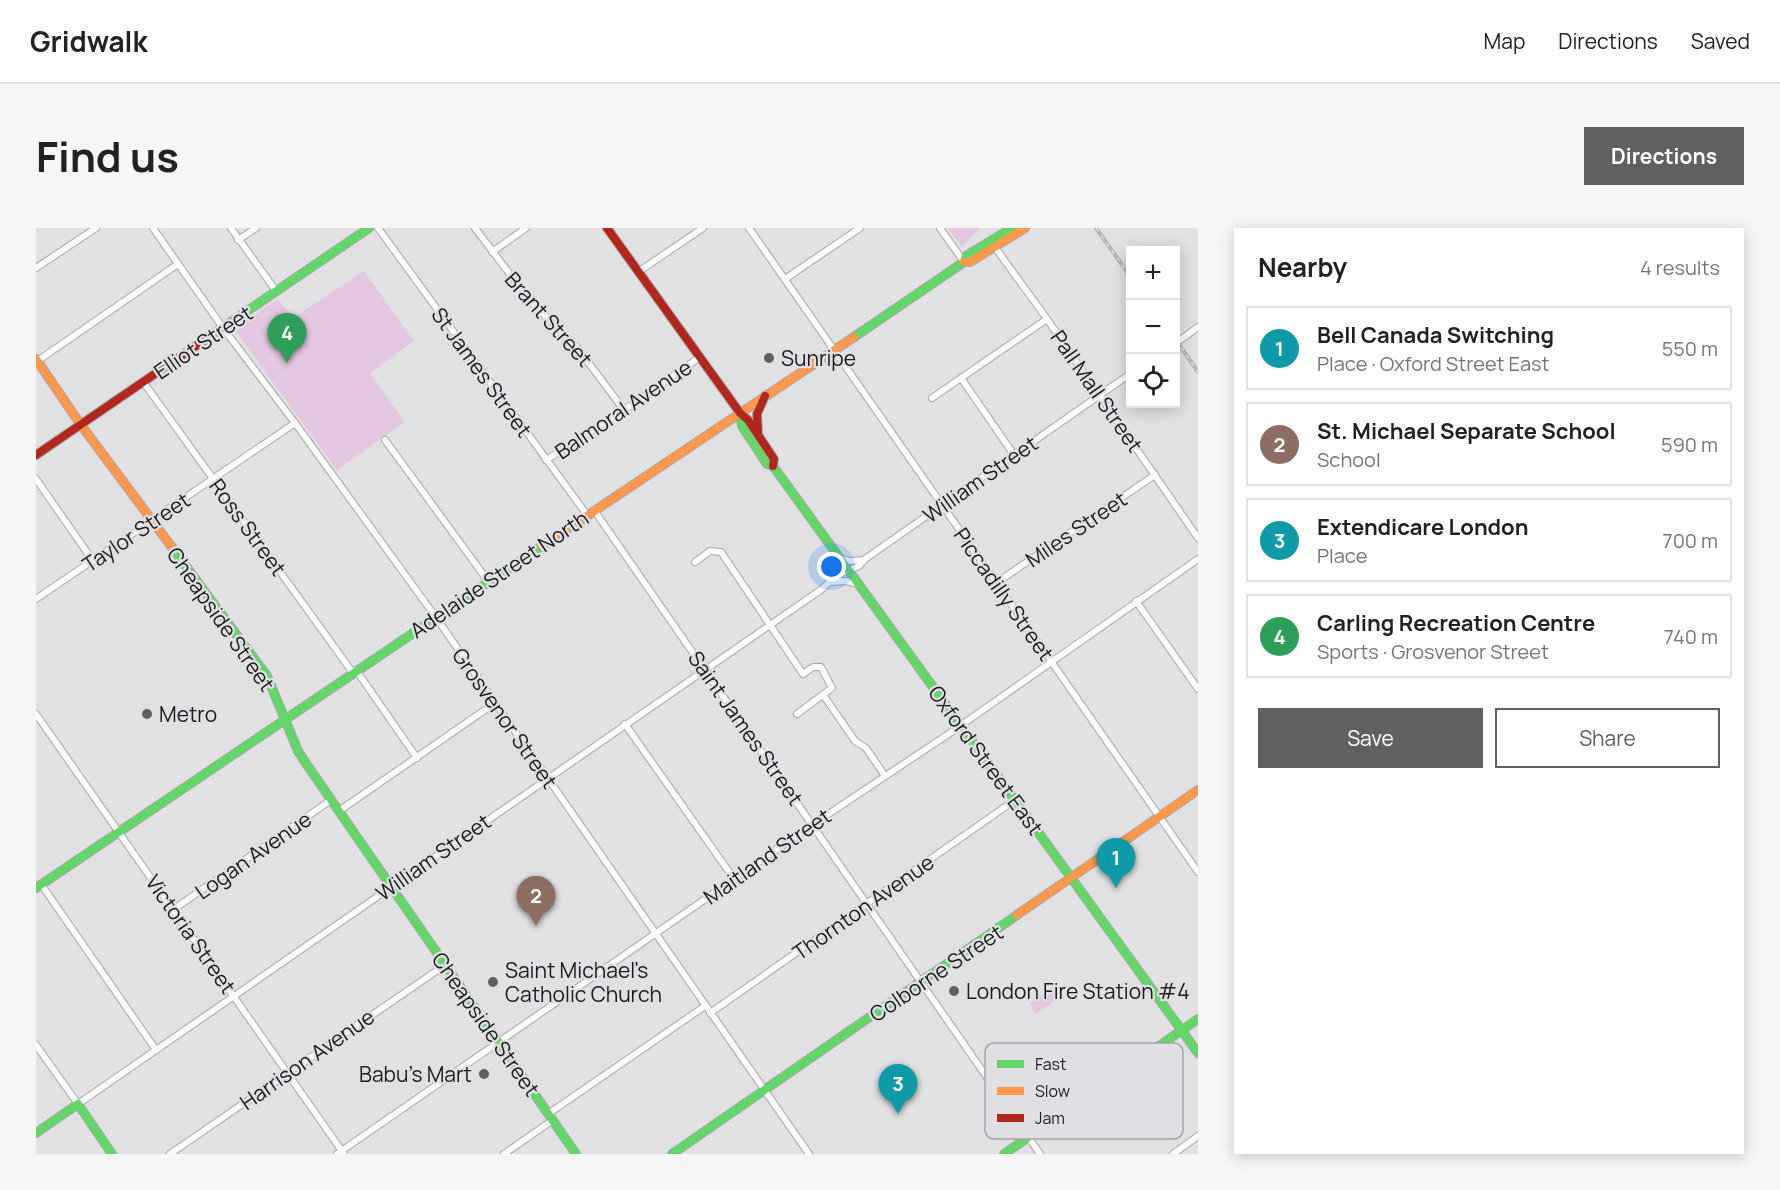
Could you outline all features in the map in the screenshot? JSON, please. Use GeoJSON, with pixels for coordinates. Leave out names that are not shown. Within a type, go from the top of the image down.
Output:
{"type":"FeatureCollection","features":[{"type":"Feature","properties":{"kind":"main road","name":"Elliot Street"},"geometry":{"type":"LineString","coordinates":[[36,455],[369,228]]}},
{"type":"Feature","properties":{"kind":"main road","name":"Oxford Street East"},"geometry":{"type":"LineString","coordinates":[[607,228],[740,413],[748,420],[774,459],[774,466],[839,558],[1198,1053]]}},
{"type":"Feature","properties":{"kind":"main road","name":"Adelaide Street North"},"geometry":{"type":"LineString","coordinates":[[38,886],[435,616],[918,295],[964,261],[966,256],[1012,228]]}},
{"type":"Feature","properties":{"kind":"main road","name":"Adelaide Street North"},"geometry":{"type":"LineString","coordinates":[[964,261],[970,262],[1025,228]]}},
{"type":"Feature","properties":{"kind":"main road","name":"Cheapside Street"},"geometry":{"type":"LineString","coordinates":[[37,361],[81,425],[267,676],[298,751],[576,1154]]}},
{"type":"Feature","properties":{"kind":"main road"},"geometry":{"type":"LineString","coordinates":[[759,436],[757,417],[765,396]]}},
{"type":"Feature","properties":{"kind":"main road","name":"Oxford Street East"},"geometry":{"type":"LineString","coordinates":[[740,413],[742,426],[746,433],[767,464],[774,466]]}},
{"type":"Feature","properties":{"kind":"main road","name":"Colborne Street"},"geometry":{"type":"LineString","coordinates":[[672,1154],[1198,790]]}},
{"type":"Feature","properties":{"kind":"main road"},"geometry":{"type":"LineString","coordinates":[[1165,1043],[1198,1018]]}},
{"type":"Feature","properties":{"kind":"main road"},"geometry":{"type":"LineString","coordinates":[[78,1104],[112,1154]]}},
{"type":"Feature","properties":{"kind":"main road","name":"William Street"},"geometry":{"type":"LineString","coordinates":[[36,1133],[78,1104]]}},
{"type":"Feature","properties":{"kind":"main road"},"geometry":{"type":"LineString","coordinates":[[1004,1154],[1025,1139]]}},
{"type":"Feature","properties":{"kind":"street"},"geometry":{"type":"LineString","coordinates":[[36,268],[96,228]]}},
{"type":"Feature","properties":{"kind":"street","name":"Grosvenor Street"},"geometry":{"type":"LineString","coordinates":[[153,228],[435,616],[808,1154]]}},
{"type":"Feature","properties":{"kind":"street"},"geometry":{"type":"LineString","coordinates":[[231,228],[276,291]]}},
{"type":"Feature","properties":{"kind":"street"},"geometry":{"type":"LineString","coordinates":[[238,240],[256,228]]}},
{"type":"Feature","properties":{"kind":"street","name":"St James Street"},"geometry":{"type":"LineString","coordinates":[[378,228],[546,460],[591,513]]}},
{"type":"Feature","properties":{"kind":"street","name":"Brant Street"},"geometry":{"type":"LineString","coordinates":[[475,228],[530,301],[576,346],[624,410]]}},
{"type":"Feature","properties":{"kind":"street"},"geometry":{"type":"LineString","coordinates":[[492,252],[526,228]]}},
{"type":"Feature","properties":{"kind":"street"},"geometry":{"type":"LineString","coordinates":[[638,272],[703,228]]}},
{"type":"Feature","properties":{"kind":"street","name":"Piccadilly Street"},"geometry":{"type":"LineString","coordinates":[[749,228],[1198,872]]}},
{"type":"Feature","properties":{"kind":"street"},"geometry":{"type":"LineString","coordinates":[[785,279],[860,228]]}},
{"type":"Feature","properties":{"kind":"street"},"geometry":{"type":"LineString","coordinates":[[940,228],[964,261]]}},
{"type":"Feature","properties":{"kind":"street","name":"Pall Mall Street"},"geometry":{"type":"LineString","coordinates":[[994,246],[1198,538]]}},
{"type":"Feature","properties":{"kind":"street"},"geometry":{"type":"LineString","coordinates":[[37,361],[178,264]]}},
{"type":"Feature","properties":{"kind":"street"},"geometry":{"type":"LineString","coordinates":[[932,398],[1047,319]]}},
{"type":"Feature","properties":{"kind":"street"},"geometry":{"type":"LineString","coordinates":[[1180,340],[1198,327]]}},
{"type":"Feature","properties":{"kind":"street","name":"Balmoral Avenue"},"geometry":{"type":"LineString","coordinates":[[546,460],[624,410],[700,357]]}},
{"type":"Feature","properties":{"kind":"street","name":"William Street"},"geometry":{"type":"LineString","coordinates":[[78,1104],[831,582],[837,575],[859,566],[1126,377]]}},
{"type":"Feature","properties":{"kind":"street"},"geometry":{"type":"LineString","coordinates":[[961,378],[1014,455]]}},
{"type":"Feature","properties":{"kind":"street","name":"Ross Street"},"geometry":{"type":"LineString","coordinates":[[144,383],[417,758]]}},
{"type":"Feature","properties":{"kind":"street","name":"Taylor Street"},"geometry":{"type":"LineString","coordinates":[[36,599],[295,423]]}},
{"type":"Feature","properties":{"kind":"street"},"geometry":{"type":"LineString","coordinates":[[386,440],[488,581]]}},
{"type":"Feature","properties":{"kind":"street","name":"Miles Street"},"geometry":{"type":"LineString","coordinates":[[996,583],[1155,475]]}},
{"type":"Feature","properties":{"kind":"street"},"geometry":{"type":"LineString","coordinates":[[36,478],[93,561]]}},
{"type":"Feature","properties":{"kind":"street","name":"Saint James Street"},"geometry":{"type":"LineString","coordinates":[[591,513],[705,669],[985,1074]]}},
{"type":"Feature","properties":{"kind":"street"},"geometry":{"type":"LineString","coordinates":[[695,562],[710,551],[721,552],[803,674],[813,667],[821,667],[832,688],[824,696],[796,714]]}},
{"type":"Feature","properties":{"kind":"street"},"geometry":{"type":"LineString","coordinates":[[839,558],[850,561],[865,560]]}},
{"type":"Feature","properties":{"kind":"street","name":"Maitland Street"},"geometry":{"type":"LineString","coordinates":[[341,1153],[1198,559]]}},
{"type":"Feature","properties":{"kind":"street"},"geometry":{"type":"LineString","coordinates":[[831,582],[846,581],[858,584]]}},
{"type":"Feature","properties":{"kind":"street"},"geometry":{"type":"LineString","coordinates":[[1136,601],[1198,689]]}},
{"type":"Feature","properties":{"kind":"street"},"geometry":{"type":"LineString","coordinates":[[824,696],[855,741],[866,748],[885,776]]}},
{"type":"Feature","properties":{"kind":"street","name":"Logan Avenue"},"geometry":{"type":"LineString","coordinates":[[339,811],[495,703]]}},
{"type":"Feature","properties":{"kind":"street","name":"Victoria Street"},"geometry":{"type":"LineString","coordinates":[[36,714],[174,909],[341,1153]]}},
{"type":"Feature","properties":{"kind":"street"},"geometry":{"type":"LineString","coordinates":[[626,724],[734,879]]}},
{"type":"Feature","properties":{"kind":"street","name":"Logan Avenue"},"geometry":{"type":"LineString","coordinates":[[174,909],[331,800]]}},
{"type":"Feature","properties":{"kind":"street","name":"Thornton Avenue"},"geometry":{"type":"LineString","coordinates":[[710,1013],[1015,801]]}},
{"type":"Feature","properties":{"kind":"street"},"geometry":{"type":"LineString","coordinates":[[38,886],[156,1050]]}},
{"type":"Feature","properties":{"kind":"street","name":"Harrison Avenue"},"geometry":{"type":"LineString","coordinates":[[170,1154],[445,965]]}},
{"type":"Feature","properties":{"kind":"street"},"geometry":{"type":"LineString","coordinates":[[504,1154],[551,1117],[705,1006]]}},
{"type":"Feature","properties":{"kind":"street"},"geometry":{"type":"LineString","coordinates":[[36,1045],[78,1104]]}},
{"type":"Feature","properties":{"kind":"street"},"geometry":{"type":"LineString","coordinates":[[1173,1154],[1198,1136]]}},
{"type":"Feature","properties":{"kind":"street","name":"Saint James Street"},"geometry":{"type":"LineString","coordinates":[[1029,1139],[1040,1154]]}},
{"type":"Feature","properties":{"kind":"shaded area"},"geometry":{"type":"Polygon","coordinates":[[[948,228],[980,228],[962,247],[948,228]]]}},
{"type":"Feature","properties":{"kind":"shaded area"},"geometry":{"type":"Polygon","coordinates":[[[364,271],[414,341],[370,373],[405,422],[337,470],[234,329],[278,299],[293,318],[364,271]]]}},
{"type":"Feature","properties":{"kind":"shaded area"},"geometry":{"type":"Polygon","coordinates":[[[1051,989],[1058,999],[1036,1014],[1030,1004],[1051,989]]]}},
{"type":"Feature","properties":{"kind":"railway"},"geometry":{"type":"LineString","coordinates":[[1096,228],[1126,270]]}},
{"type":"Feature","properties":{"kind":"railway"},"geometry":{"type":"LineString","coordinates":[[1180,346],[1198,372]]}},
{"type":"Feature","properties":{"kind":"traffic: fast"},"geometry":{"type":"LineString","coordinates":[[209,337],[369,228]]}},
{"type":"Feature","properties":{"kind":"traffic: fast"},"geometry":{"type":"LineString","coordinates":[[854,337],[964,262],[966,256],[1012,228]]}},
{"type":"Feature","properties":{"kind":"traffic: fast"},"geometry":{"type":"LineString","coordinates":[[740,413],[742,426],[767,464],[773,466],[1198,1053]]}},
{"type":"Feature","properties":{"kind":"traffic: fast"},"geometry":{"type":"LineString","coordinates":[[171,546],[267,676],[298,751],[305,762],[576,1154]]}},
{"type":"Feature","properties":{"kind":"traffic: fast"},"geometry":{"type":"LineString","coordinates":[[36,888],[542,546]]}},
{"type":"Feature","properties":{"kind":"traffic: fast"},"geometry":{"type":"LineString","coordinates":[[672,1154],[1017,915]]}},
{"type":"Feature","properties":{"kind":"traffic: fast"},"geometry":{"type":"LineString","coordinates":[[1164,1043],[1198,1019]]}},
{"type":"Feature","properties":{"kind":"traffic: fast"},"geometry":{"type":"LineString","coordinates":[[36,1133],[78,1104],[112,1154]]}},
{"type":"Feature","properties":{"kind":"traffic: fast"},"geometry":{"type":"LineString","coordinates":[[1004,1154],[1026,1139]]}},
{"type":"Feature","properties":{"kind":"traffic: slow"},"geometry":{"type":"LineString","coordinates":[[964,262],[970,262],[1025,228]]}},
{"type":"Feature","properties":{"kind":"traffic: slow"},"geometry":{"type":"LineString","coordinates":[[542,546],[854,337]]}},
{"type":"Feature","properties":{"kind":"traffic: slow"},"geometry":{"type":"LineString","coordinates":[[36,359],[81,425],[171,546]]}},
{"type":"Feature","properties":{"kind":"traffic: slow"},"geometry":{"type":"LineString","coordinates":[[1017,915],[1198,790]]}},
{"type":"Feature","properties":{"kind":"traffic: jam"},"geometry":{"type":"LineString","coordinates":[[607,228],[740,413],[748,420],[774,459],[773,466]]}},
{"type":"Feature","properties":{"kind":"traffic: jam"},"geometry":{"type":"LineString","coordinates":[[36,455],[209,337]]}},
{"type":"Feature","properties":{"kind":"traffic: jam"},"geometry":{"type":"LineString","coordinates":[[758,432],[757,414],[765,396]]}},
{"type":"Feature","properties":{"kind":"place","name":"Sunripe"},"geometry":{"type":"Point","coordinates":[769,358]}},
{"type":"Feature","properties":{"kind":"place","name":"Carling Recreation Centre"},"geometry":{"type":"Point","coordinates":[287,363]}},
{"type":"Feature","properties":{"kind":"place","name":"Metro"},"geometry":{"type":"Point","coordinates":[147,714]}},
{"type":"Feature","properties":{"kind":"place","name":"Bell Canada Switching"},"geometry":{"type":"Point","coordinates":[1116,888]}},
{"type":"Feature","properties":{"kind":"place","name":"St. Michael Separate School"},"geometry":{"type":"Point","coordinates":[536,926]}},
{"type":"Feature","properties":{"kind":"place","name":"Saint Michael's Catholic Church"},"geometry":{"type":"Point","coordinates":[493,982]}},
{"type":"Feature","properties":{"kind":"place","name":"London Fire Station #4"},"geometry":{"type":"Point","coordinates":[954,991]}},
{"type":"Feature","properties":{"kind":"place","name":"Babu's Mart"},"geometry":{"type":"Point","coordinates":[484,1074]}},
{"type":"Feature","properties":{"kind":"place","name":"Extendicare London"},"geometry":{"type":"Point","coordinates":[898,1114]}}]}
